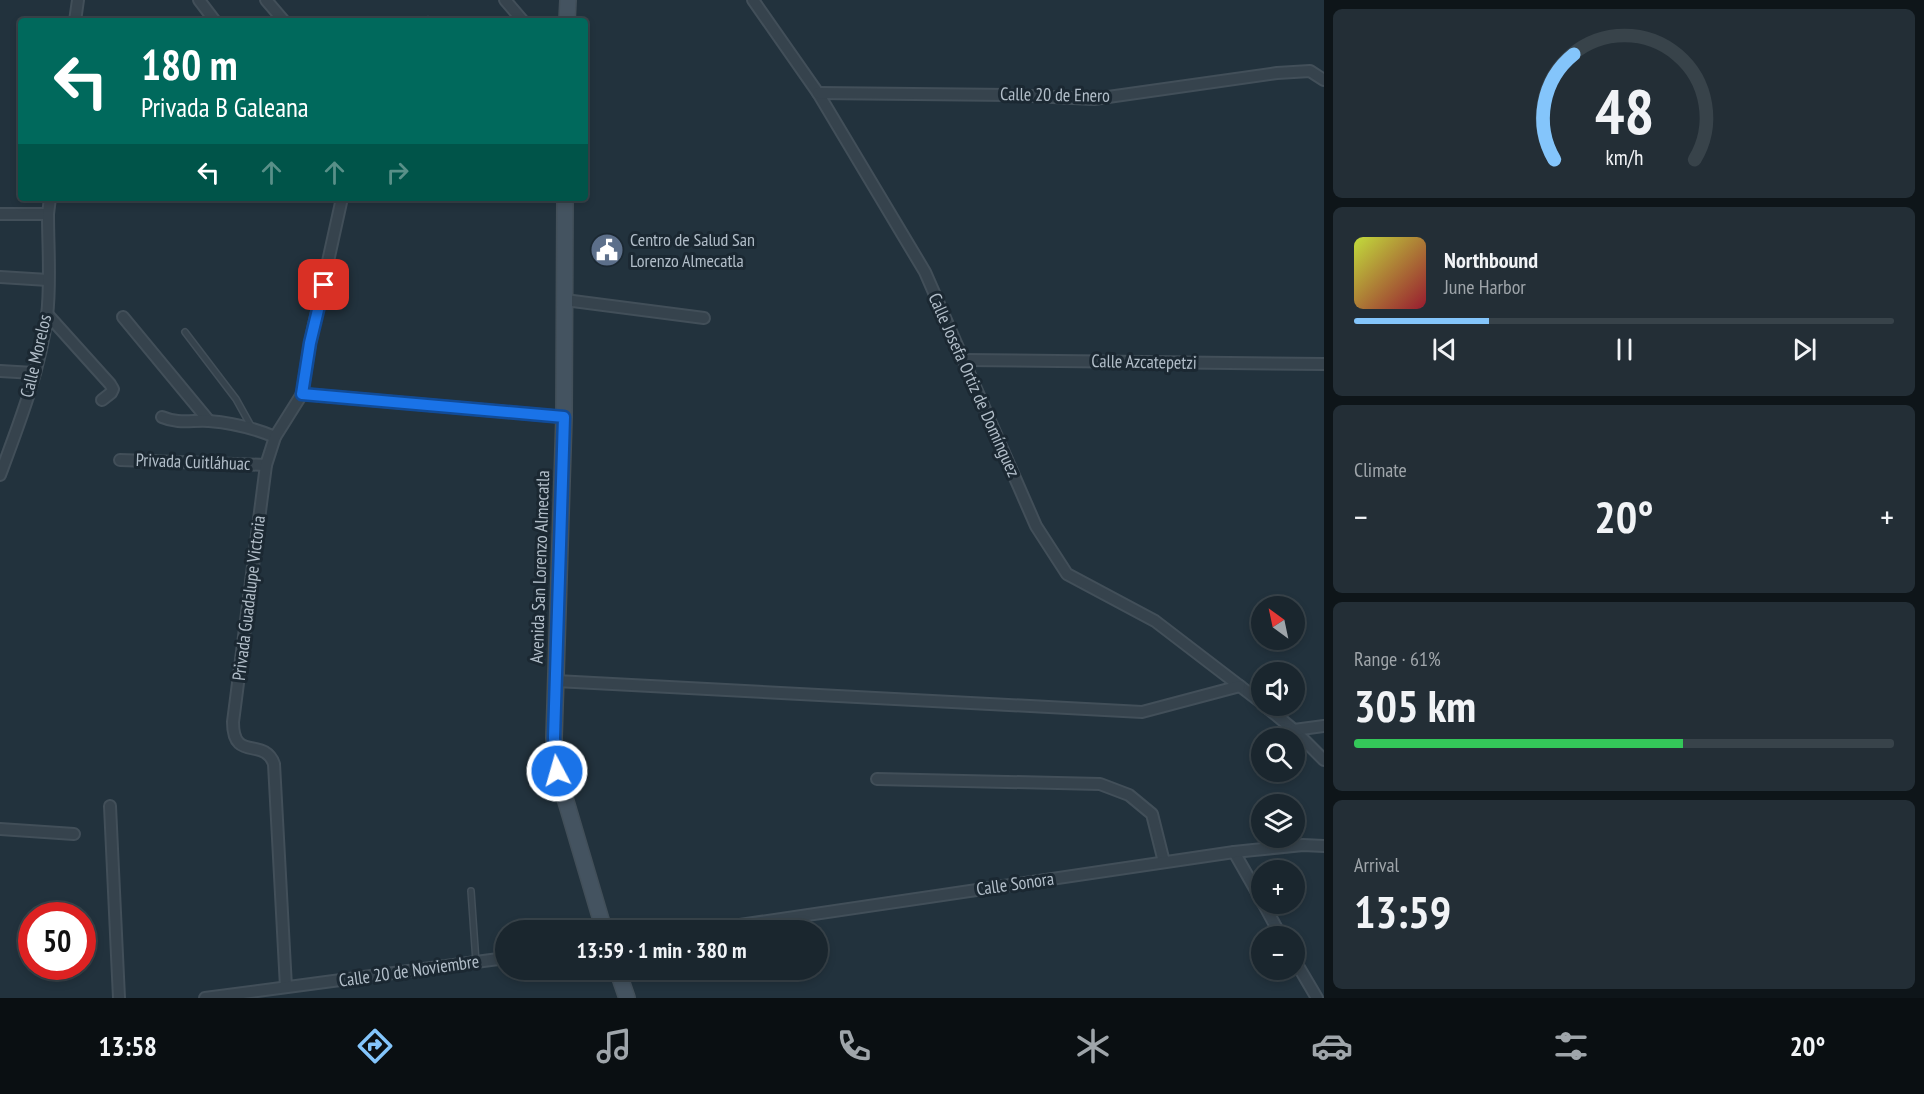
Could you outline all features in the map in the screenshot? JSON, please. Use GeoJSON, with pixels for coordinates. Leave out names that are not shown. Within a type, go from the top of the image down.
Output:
{"type":"FeatureCollection","features":[{"type":"Feature","properties":{"kind":"main road"},"geometry":{"type":"LineString","coordinates":[[567,18],[568,0]]}},
{"type":"Feature","properties":{"kind":"main road","name":"Avenida San Lorenzo Almecatla"},"geometry":{"type":"LineString","coordinates":[[565,201],[564,417],[554,738],[557,771],[601,920]]}},
{"type":"Feature","properties":{"kind":"main road"},"geometry":{"type":"LineString","coordinates":[[621,980],[627,998]]}},
{"type":"Feature","properties":{"kind":"street"},"geometry":{"type":"LineString","coordinates":[[75,18],[78,0]]}},
{"type":"Feature","properties":{"kind":"street"},"geometry":{"type":"LineString","coordinates":[[199,0],[214,18]]}},
{"type":"Feature","properties":{"kind":"street"},"geometry":{"type":"LineString","coordinates":[[266,0],[281,18]]}},
{"type":"Feature","properties":{"kind":"street"},"geometry":{"type":"LineString","coordinates":[[505,0],[520,18]]}},
{"type":"Feature","properties":{"kind":"street","name":"Calle Josefa Ortiz de Domínguez"},"geometry":{"type":"LineString","coordinates":[[753,0],[818,93],[925,272],[1036,526],[1066,574],[1155,621],[1251,695]]}},
{"type":"Feature","properties":{"kind":"street","name":"Calle 20 de Enero"},"geometry":{"type":"LineString","coordinates":[[818,93],[1011,94],[1094,99],[1277,73],[1310,71],[1324,80]]}},
{"type":"Feature","properties":{"kind":"street","name":"Calle Morelos"},"geometry":{"type":"LineString","coordinates":[[0,475],[34,373],[47,314],[50,201]]}},
{"type":"Feature","properties":{"kind":"street","name":"Privada Guadalupe Victoria"},"geometry":{"type":"LineString","coordinates":[[286,987],[274,764],[272,757],[245,747],[237,742],[233,735],[266,465],[275,437],[302,394],[310,343],[341,201]]}},
{"type":"Feature","properties":{"kind":"street"},"geometry":{"type":"LineString","coordinates":[[0,214],[48,214]]}},
{"type":"Feature","properties":{"kind":"street"},"geometry":{"type":"LineString","coordinates":[[0,277],[48,280]]}},
{"type":"Feature","properties":{"kind":"street"},"geometry":{"type":"LineString","coordinates":[[565,300],[704,318]]}},
{"type":"Feature","properties":{"kind":"street"},"geometry":{"type":"LineString","coordinates":[[47,314],[111,384],[113,389],[111,393],[102,400]]}},
{"type":"Feature","properties":{"kind":"street"},"geometry":{"type":"LineString","coordinates":[[123,317],[208,421]]}},
{"type":"Feature","properties":{"kind":"street","name":"Calle Azcatepetzi"},"geometry":{"type":"LineString","coordinates":[[963,360],[1324,364]]}},
{"type":"Feature","properties":{"kind":"street"},"geometry":{"type":"LineString","coordinates":[[0,371],[34,373]]}},
{"type":"Feature","properties":{"kind":"street"},"geometry":{"type":"LineString","coordinates":[[302,394],[564,417]]}},
{"type":"Feature","properties":{"kind":"street"},"geometry":{"type":"LineString","coordinates":[[162,417],[173,422],[208,421],[252,427],[275,437]]}},
{"type":"Feature","properties":{"kind":"street"},"geometry":{"type":"LineString","coordinates":[[0,438],[13,440]]}},
{"type":"Feature","properties":{"kind":"street","name":"Privada Cuitláhuac"},"geometry":{"type":"LineString","coordinates":[[120,460],[266,465]]}},
{"type":"Feature","properties":{"kind":"street"},"geometry":{"type":"LineString","coordinates":[[556,681],[1142,712],[1240,686]]}},
{"type":"Feature","properties":{"kind":"street","name":"Calle Josefa Ortiz de Domínguez"},"geometry":{"type":"LineString","coordinates":[[1277,716],[1292,728]]}},
{"type":"Feature","properties":{"kind":"street"},"geometry":{"type":"LineString","coordinates":[[1305,729],[1324,726]]}},
{"type":"Feature","properties":{"kind":"street","name":"Calle Josefa Ortiz de Domínguez"},"geometry":{"type":"LineString","coordinates":[[1305,741],[1324,760]]}},
{"type":"Feature","properties":{"kind":"street"},"geometry":{"type":"LineString","coordinates":[[877,779],[1100,784],[1129,795],[1152,814],[1164,862]]}},
{"type":"Feature","properties":{"kind":"street"},"geometry":{"type":"LineString","coordinates":[[110,806],[119,998]]}},
{"type":"Feature","properties":{"kind":"street"},"geometry":{"type":"LineString","coordinates":[[0,829],[74,834]]}},
{"type":"Feature","properties":{"kind":"street","name":"Calle Sonora"},"geometry":{"type":"LineString","coordinates":[[773,920],[1234,852],[1303,845],[1324,846]]}},
{"type":"Feature","properties":{"kind":"street"},"geometry":{"type":"LineString","coordinates":[[1234,852],[1251,882]]}},
{"type":"Feature","properties":{"kind":"street","name":"Calle 20 de Noviembre"},"geometry":{"type":"LineString","coordinates":[[205,998],[495,959]]}},
{"type":"Feature","properties":{"kind":"street"},"geometry":{"type":"LineString","coordinates":[[1305,978],[1317,998]]}},
{"type":"Feature","properties":{"kind":"lane"},"geometry":{"type":"LineString","coordinates":[[185,332],[236,399],[252,427]]}},
{"type":"Feature","properties":{"kind":"lane"},"geometry":{"type":"LineString","coordinates":[[471,891],[476,962]]}},
{"type":"Feature","properties":{"kind":"place","name":"Centro de Salud San Lorenzo Almecatla"},"geometry":{"type":"Point","coordinates":[607,250]}},
{"type":"Feature","properties":{"kind":"route"},"geometry":{"type":"LineString","coordinates":[[324,285],[310,343],[302,394],[564,417],[554,738],[557,771]]}}]}
